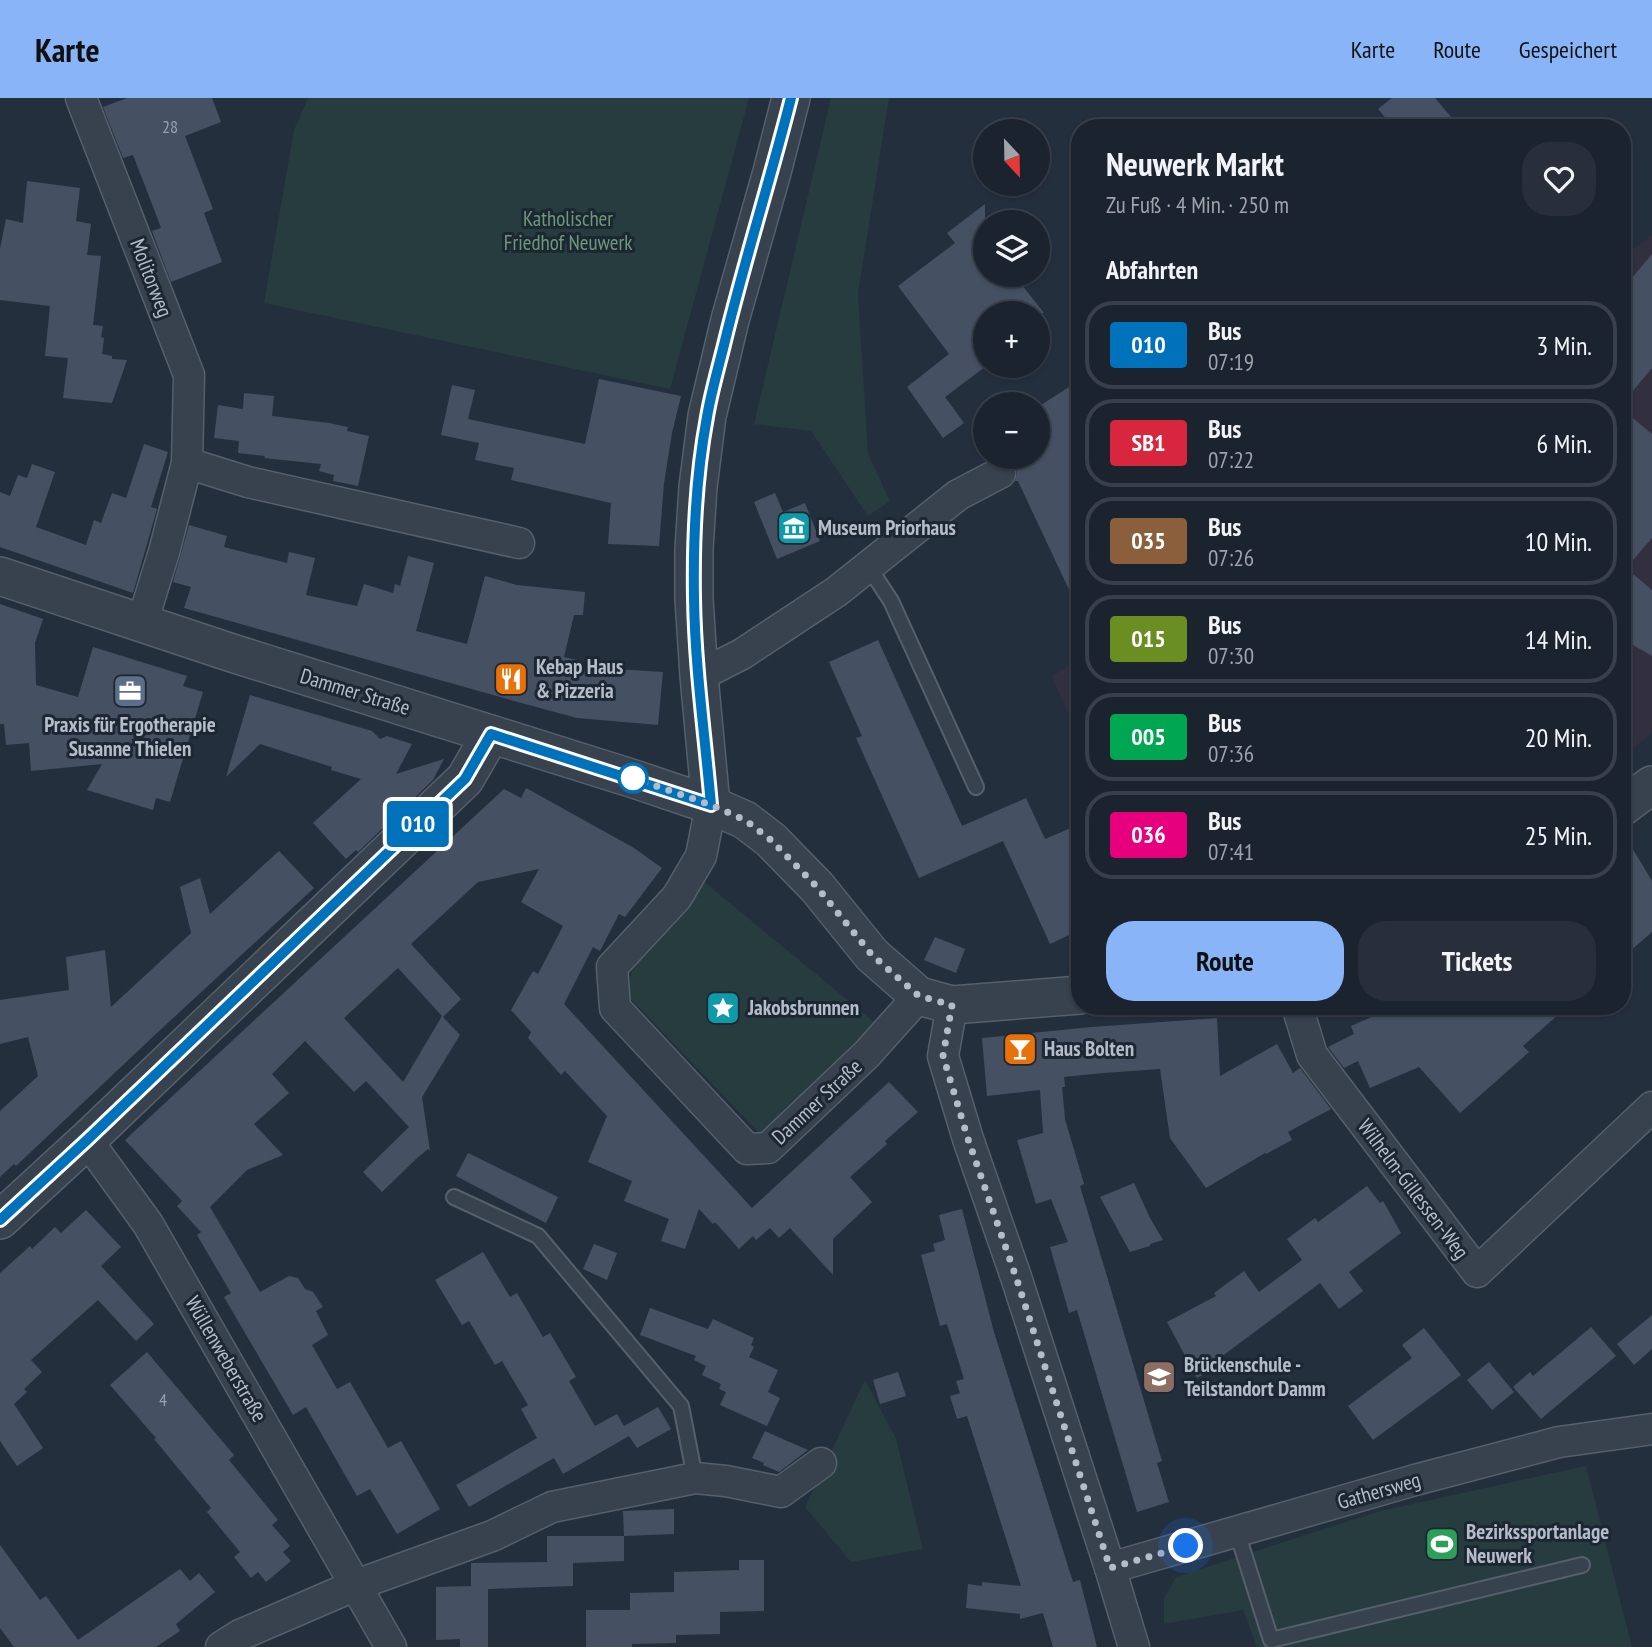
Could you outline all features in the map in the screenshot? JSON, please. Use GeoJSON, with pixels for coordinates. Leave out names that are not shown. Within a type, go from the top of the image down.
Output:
{"type":"FeatureCollection","features":[{"type":"Feature","properties":{"kind":"street","name":"Molitorweg"},"geometry":{"type":"LineString","coordinates":[[81,98],[189,375],[187,463],[142,623]]}},
{"type":"Feature","properties":{"kind":"street"},"geometry":{"type":"LineString","coordinates":[[711,805],[694,599],[698,487],[707,416],[730,320],[791,98]]}},
{"type":"Feature","properties":{"kind":"street"},"geometry":{"type":"LineString","coordinates":[[187,463],[248,482],[519,543]]}},
{"type":"Feature","properties":{"kind":"street"},"geometry":{"type":"LineString","coordinates":[[699,676],[743,654],[836,592],[958,495],[1000,473]]}},
{"type":"Feature","properties":{"kind":"street","name":"Dammer Straße"},"geometry":{"type":"LineString","coordinates":[[0,576],[232,653],[711,805],[745,820],[771,840],[817,887],[872,955],[935,1000],[867,1054],[768,1147],[747,1149],[615,1008],[612,967],[677,897],[701,856],[711,805]]}},
{"type":"Feature","properties":{"kind":"street"},"geometry":{"type":"LineString","coordinates":[[0,1220],[465,779],[491,734]]}},
{"type":"Feature","properties":{"kind":"street"},"geometry":{"type":"LineString","coordinates":[[1631,800],[1652,785]]}},
{"type":"Feature","properties":{"kind":"street"},"geometry":{"type":"LineString","coordinates":[[1071,995],[935,1000],[943,1056],[968,1139],[1016,1277],[1134,1647]]}},
{"type":"Feature","properties":{"kind":"street","name":"Wilhelm-Gillessen-Weg"},"geometry":{"type":"LineString","coordinates":[[1300,1015],[1312,1055],[1477,1272],[1652,1107]]}},
{"type":"Feature","properties":{"kind":"street","name":"Wüllenweberstraße"},"geometry":{"type":"LineString","coordinates":[[87,1140],[148,1224],[391,1647]]}},
{"type":"Feature","properties":{"kind":"street","name":"Gathersweg"},"geometry":{"type":"LineString","coordinates":[[1110,1568],[1415,1480],[1559,1442],[1651,1434]]}},
{"type":"Feature","properties":{"kind":"street"},"geometry":{"type":"LineString","coordinates":[[221,1647],[240,1635],[356,1585],[492,1536],[552,1507],[695,1478],[781,1492],[821,1463]]}},
{"type":"Feature","properties":{"kind":"lane"},"geometry":{"type":"LineString","coordinates":[[868,566],[891,601],[976,787]]}},
{"type":"Feature","properties":{"kind":"lane"},"geometry":{"type":"LineString","coordinates":[[454,1197],[538,1236],[681,1406],[695,1478]]}},
{"type":"Feature","properties":{"kind":"lane"},"geometry":{"type":"LineString","coordinates":[[1237,1532],[1273,1644],[1583,1565]]}},
{"type":"Feature","properties":{"kind":"shaded area"},"geometry":{"type":"Polygon","coordinates":[[[1652,235],[1652,733],[1631,750],[1631,252],[1652,235]]]}},
{"type":"Feature","properties":{"kind":"shaded area"},"geometry":{"type":"Polygon","coordinates":[[[1071,665],[1071,720],[1052,676],[1071,665]]]}},
{"type":"Feature","properties":{"kind":"green space","name":"Katholischer Friedhof Neuwerk"},"geometry":{"type":"Polygon","coordinates":[[[308,98],[749,98],[670,389],[264,303],[294,130],[308,98]]]}},
{"type":"Feature","properties":{"kind":"green space"},"geometry":{"type":"Polygon","coordinates":[[[831,98],[889,98],[858,293],[868,454],[890,501],[868,516],[811,431],[754,424],[831,98]]]}},
{"type":"Feature","properties":{"kind":"green space"},"geometry":{"type":"Polygon","coordinates":[[[702,880],[880,1027],[762,1136],[627,995],[633,964],[702,880]]]}},
{"type":"Feature","properties":{"kind":"green space"},"geometry":{"type":"Polygon","coordinates":[[[865,1380],[896,1439],[923,1549],[851,1562],[805,1507],[865,1380]]]}},
{"type":"Feature","properties":{"kind":"green space","name":"Bezirkssportanlage Neuwerk"},"geometry":{"type":"Polygon","coordinates":[[[1586,1466],[1632,1647],[1257,1647],[1243,1610],[1164,1624],[1164,1599],[1176,1577],[1380,1511],[1586,1466]]]}},
{"type":"Feature","properties":{"kind":"building"},"geometry":{"type":"Polygon","coordinates":[[[127,98],[212,98],[221,122],[185,136],[213,209],[204,213],[222,262],[171,282],[152,231],[161,228],[133,155],[123,158],[103,107],[127,98]]]}},
{"type":"Feature","properties":{"kind":"building"},"geometry":{"type":"Polygon","coordinates":[[[1392,98],[1435,98],[1451,117],[1386,119],[1378,109],[1392,98]]]}},
{"type":"Feature","properties":{"kind":"building"},"geometry":{"type":"Polygon","coordinates":[[[27,181],[80,188],[76,221],[91,224],[87,255],[101,256],[93,325],[103,326],[102,354],[112,356],[112,359],[127,360],[112,403],[63,398],[68,358],[45,356],[50,306],[0,300],[0,249],[6,219],[23,223],[27,181]]]}},
{"type":"Feature","properties":{"kind":"building"},"geometry":{"type":"Polygon","coordinates":[[[973,213],[973,287],[1023,287],[1035,301],[973,301],[973,376],[945,397],[964,423],[943,438],[907,387],[949,354],[898,286],[955,243],[947,233],[973,213]]]}},
{"type":"Feature","properties":{"kind":"building"},"geometry":{"type":"Polygon","coordinates":[[[1652,254],[1652,368],[1631,393],[1631,279],[1652,254]]]}},
{"type":"Feature","properties":{"kind":"building"},"geometry":{"type":"Polygon","coordinates":[[[599,379],[681,396],[664,483],[659,546],[608,544],[611,503],[511,480],[514,468],[475,460],[479,443],[441,435],[452,385],[475,390],[468,419],[585,444],[599,379]]]}},
{"type":"Feature","properties":{"kind":"building"},"geometry":{"type":"Polygon","coordinates":[[[1071,386],[1071,594],[1018,481],[1015,481],[1016,469],[1050,469],[1050,399],[1071,386]]]}},
{"type":"Feature","properties":{"kind":"building"},"geometry":{"type":"Polygon","coordinates":[[[244,393],[274,396],[272,416],[329,423],[369,436],[358,486],[333,481],[334,475],[319,471],[321,464],[238,453],[239,441],[214,438],[218,405],[243,409],[244,393]]]}},
{"type":"Feature","properties":{"kind":"building"},"geometry":{"type":"Polygon","coordinates":[[[1631,416],[1652,434],[1652,538],[1631,562],[1631,416]]]}},
{"type":"Feature","properties":{"kind":"building"},"geometry":{"type":"Polygon","coordinates":[[[144,444],[168,452],[151,507],[157,509],[133,593],[0,547],[0,492],[10,496],[18,475],[27,478],[32,464],[55,472],[36,527],[86,545],[94,520],[101,523],[112,493],[126,498],[144,444]]]}},
{"type":"Feature","properties":{"kind":"building"},"geometry":{"type":"Polygon","coordinates":[[[775,493],[783,512],[805,503],[820,541],[777,559],[754,502],[775,493]]]}},
{"type":"Feature","properties":{"kind":"building"},"geometry":{"type":"Polygon","coordinates":[[[189,525],[227,536],[224,547],[287,563],[289,552],[315,558],[306,595],[357,606],[364,584],[393,593],[395,584],[400,586],[408,556],[434,563],[416,631],[467,644],[485,576],[517,585],[585,592],[583,615],[574,615],[564,657],[582,661],[582,667],[663,672],[658,725],[577,718],[184,608],[191,587],[173,582],[189,525]]]}},
{"type":"Feature","properties":{"kind":"building"},"geometry":{"type":"Polygon","coordinates":[[[1631,572],[1652,590],[1652,656],[1633,645],[1631,572]]]}},
{"type":"Feature","properties":{"kind":"building"},"geometry":{"type":"Polygon","coordinates":[[[0,604],[43,619],[35,643],[36,685],[78,697],[93,647],[187,676],[183,686],[203,692],[170,802],[156,798],[153,810],[87,790],[102,764],[31,771],[29,743],[6,745],[4,724],[0,724],[0,604]]]}},
{"type":"Feature","properties":{"kind":"building"},"geometry":{"type":"Polygon","coordinates":[[[878,640],[962,826],[1026,798],[1045,839],[1071,828],[1071,934],[1050,944],[1003,841],[919,878],[856,738],[862,736],[829,662],[878,640]]]}},
{"type":"Feature","properties":{"kind":"building"},"geometry":{"type":"Polygon","coordinates":[[[250,695],[372,731],[380,739],[387,736],[412,744],[396,774],[444,759],[433,780],[358,852],[356,850],[346,859],[313,823],[361,779],[260,744],[226,777],[250,695]]]}},
{"type":"Feature","properties":{"kind":"building"},"geometry":{"type":"Polygon","coordinates":[[[526,788],[634,848],[662,868],[625,917],[619,914],[600,951],[593,947],[564,1004],[752,1208],[889,1082],[918,1112],[850,1177],[872,1202],[833,1239],[833,1275],[790,1228],[779,1238],[770,1228],[756,1240],[753,1236],[739,1249],[715,1222],[713,1224],[699,1209],[685,1249],[661,1241],[669,1219],[624,1201],[632,1181],[588,1162],[607,1116],[565,1071],[561,1075],[528,1038],[531,1032],[511,1010],[533,971],[538,974],[563,926],[521,902],[539,869],[478,882],[411,944],[461,999],[443,1017],[460,1035],[422,1097],[430,1151],[428,1149],[416,1159],[382,1192],[363,1172],[409,1127],[366,1081],[354,1092],[305,1041],[272,1074],[289,1093],[254,1124],[283,1155],[247,1170],[210,1207],[260,1292],[289,1276],[298,1278],[305,1289],[313,1292],[323,1307],[316,1311],[328,1335],[312,1345],[337,1389],[350,1382],[388,1448],[401,1441],[440,1509],[397,1534],[370,1489],[357,1496],[306,1407],[293,1415],[224,1297],[231,1293],[197,1235],[201,1232],[177,1206],[182,1201],[125,1140],[504,789],[521,798],[526,788]],[[398,968],[344,1018],[403,1082],[442,1016],[398,968]]]}},
{"type":"Feature","properties":{"kind":"building"},"geometry":{"type":"Polygon","coordinates":[[[1631,846],[1652,881],[1652,932],[1631,950],[1631,846]]]}},
{"type":"Feature","properties":{"kind":"building"},"geometry":{"type":"Polygon","coordinates":[[[279,851],[314,888],[16,1166],[14,1164],[0,1177],[0,1111],[38,1076],[28,1037],[0,1044],[0,1000],[69,990],[66,957],[105,950],[111,1007],[191,933],[180,887],[200,878],[210,914],[279,851]]]}},
{"type":"Feature","properties":{"kind":"building"},"geometry":{"type":"Polygon","coordinates":[[[935,937],[965,949],[956,973],[924,960],[935,937]]]}},
{"type":"Feature","properties":{"kind":"building"},"geometry":{"type":"Polygon","coordinates":[[[1376,1015],[1558,1015],[1523,1046],[1529,1052],[1460,1113],[1419,1067],[1370,1088],[1358,1061],[1344,1068],[1328,1047],[1354,1034],[1351,1026],[1376,1015]]]}},
{"type":"Feature","properties":{"kind":"building"},"geometry":{"type":"Polygon","coordinates":[[[1217,1018],[1220,1076],[1277,1044],[1293,1073],[1300,1068],[1331,1109],[1288,1132],[1292,1140],[1206,1188],[1170,1138],[1160,1069],[1064,1077],[1065,1087],[1062,1087],[1065,1119],[1084,1184],[1080,1186],[1162,1461],[1157,1463],[1169,1502],[1137,1512],[1077,1310],[1069,1313],[1050,1247],[1068,1242],[1051,1199],[1036,1204],[1017,1140],[1043,1133],[1040,1090],[987,1096],[982,1038],[1217,1018]]]}},
{"type":"Feature","properties":{"kind":"building"},"geometry":{"type":"Polygon","coordinates":[[[468,1153],[558,1197],[546,1223],[456,1176],[468,1153]]]}},
{"type":"Feature","properties":{"kind":"building"},"geometry":{"type":"Polygon","coordinates":[[[1134,1183],[1163,1240],[1130,1252],[1100,1197],[1134,1183]]]}},
{"type":"Feature","properties":{"kind":"building"},"geometry":{"type":"Polygon","coordinates":[[[1367,1186],[1380,1203],[1383,1201],[1401,1233],[1349,1272],[1363,1291],[1339,1309],[1320,1283],[1217,1360],[1220,1365],[1197,1378],[1167,1322],[1216,1296],[1214,1293],[1244,1271],[1259,1292],[1302,1260],[1287,1239],[1315,1218],[1318,1222],[1367,1186]]]}},
{"type":"Feature","properties":{"kind":"building"},"geometry":{"type":"Polygon","coordinates":[[[962,1209],[994,1332],[1073,1582],[1080,1580],[1097,1647],[1053,1647],[1043,1613],[1020,1619],[1020,1614],[966,1608],[968,1584],[982,1586],[982,1582],[1021,1586],[967,1416],[957,1419],[950,1396],[960,1393],[956,1381],[964,1379],[947,1324],[940,1326],[921,1255],[935,1251],[933,1244],[945,1240],[939,1215],[962,1209]]]}},
{"type":"Feature","properties":{"kind":"building"},"geometry":{"type":"Polygon","coordinates":[[[86,1210],[121,1247],[101,1266],[154,1324],[136,1341],[98,1300],[31,1360],[42,1372],[24,1389],[27,1392],[14,1404],[43,1448],[17,1466],[0,1441],[0,1273],[30,1246],[32,1249],[55,1227],[61,1233],[86,1210]]]}},
{"type":"Feature","properties":{"kind":"building"},"geometry":{"type":"Polygon","coordinates":[[[594,1244],[617,1253],[607,1280],[583,1269],[594,1244]]]}},
{"type":"Feature","properties":{"kind":"building"},"geometry":{"type":"Polygon","coordinates":[[[483,1252],[510,1297],[517,1293],[543,1337],[550,1333],[576,1377],[569,1381],[595,1426],[617,1414],[624,1426],[658,1407],[671,1429],[637,1448],[629,1436],[563,1474],[554,1458],[469,1507],[456,1485],[537,1438],[521,1409],[528,1405],[502,1361],[495,1365],[469,1321],[462,1325],[435,1280],[483,1252]]]}},
{"type":"Feature","properties":{"kind":"building"},"geometry":{"type":"Polygon","coordinates":[[[650,1308],[708,1329],[713,1319],[754,1338],[751,1345],[754,1347],[749,1357],[778,1370],[768,1392],[780,1398],[767,1426],[720,1405],[726,1392],[719,1389],[721,1384],[702,1375],[706,1366],[694,1360],[696,1356],[640,1335],[650,1308]]]}},
{"type":"Feature","properties":{"kind":"building"},"geometry":{"type":"Polygon","coordinates":[[[1652,1315],[1652,1349],[1634,1365],[1617,1344],[1652,1315]]]}},
{"type":"Feature","properties":{"kind":"building"},"geometry":{"type":"Polygon","coordinates":[[[1591,1327],[1616,1356],[1541,1419],[1513,1387],[1530,1372],[1533,1376],[1591,1327]]]}},
{"type":"Feature","properties":{"kind":"building"},"geometry":{"type":"Polygon","coordinates":[[[1424,1328],[1461,1375],[1373,1440],[1348,1406],[1412,1358],[1402,1345],[1424,1328]]]}},
{"type":"Feature","properties":{"kind":"building"},"geometry":{"type":"Polygon","coordinates":[[[147,1352],[234,1455],[229,1460],[278,1520],[272,1525],[290,1546],[283,1552],[291,1561],[266,1582],[258,1572],[251,1578],[234,1557],[240,1552],[207,1512],[211,1508],[110,1385],[147,1352]]]}},
{"type":"Feature","properties":{"kind":"building"},"geometry":{"type":"Polygon","coordinates":[[[1489,1362],[1514,1392],[1492,1410],[1467,1380],[1489,1362]]]}},
{"type":"Feature","properties":{"kind":"building"},"geometry":{"type":"Polygon","coordinates":[[[898,1372],[906,1396],[880,1404],[873,1380],[898,1372]]]}},
{"type":"Feature","properties":{"kind":"building"},"geometry":{"type":"Polygon","coordinates":[[[765,1431],[808,1450],[779,1472],[763,1465],[764,1463],[752,1458],[765,1431]]]}},
{"type":"Feature","properties":{"kind":"building"},"geometry":{"type":"Polygon","coordinates":[[[674,1509],[674,1534],[624,1536],[623,1511],[674,1509]]]}},
{"type":"Feature","properties":{"kind":"building"},"geometry":{"type":"Polygon","coordinates":[[[547,1536],[624,1536],[624,1561],[573,1563],[573,1586],[488,1589],[488,1647],[460,1647],[460,1639],[436,1640],[436,1587],[471,1586],[471,1563],[547,1562],[547,1536]]]}},
{"type":"Feature","properties":{"kind":"building"},"geometry":{"type":"Polygon","coordinates":[[[0,1545],[40,1600],[46,1596],[78,1640],[180,1569],[190,1581],[199,1573],[215,1592],[176,1624],[180,1631],[156,1647],[14,1647],[0,1628],[0,1545]]]}},
{"type":"Feature","properties":{"kind":"building"},"geometry":{"type":"Polygon","coordinates":[[[739,1560],[764,1560],[764,1611],[720,1612],[720,1634],[676,1635],[676,1643],[586,1647],[586,1610],[630,1610],[630,1593],[674,1592],[674,1572],[739,1570],[739,1560]]]}},
{"type":"Feature","properties":{"kind":"bus line","name":"010"},"geometry":{"type":"LineString","coordinates":[[0,1220],[465,779],[491,734],[711,805],[694,599],[698,487],[707,416],[730,320],[791,98]]}},
{"type":"Feature","properties":{"kind":"place","name":"Museum Priorhaus"},"geometry":{"type":"Point","coordinates":[794,528]}},
{"type":"Feature","properties":{"kind":"place","name":"Kebap Haus & Pizzeria"},"geometry":{"type":"Point","coordinates":[511,679]}},
{"type":"Feature","properties":{"kind":"place","name":"Praxis für Ergotherapie Susanne Thielen"},"geometry":{"type":"Point","coordinates":[130,691]}},
{"type":"Feature","properties":{"kind":"place","name":"Jakobsbrunnen"},"geometry":{"type":"Point","coordinates":[723,1008]}},
{"type":"Feature","properties":{"kind":"place","name":"Haus Bolten"},"geometry":{"type":"Point","coordinates":[1020,1049]}},
{"type":"Feature","properties":{"kind":"place","name":"Brückenschule - Teilstandort Damm"},"geometry":{"type":"Point","coordinates":[1159,1377]}},
{"type":"Feature","properties":{"kind":"place","name":"Bezirkssportanlage Neuwerk"},"geometry":{"type":"Point","coordinates":[1442,1544]}},
{"type":"Feature","properties":{"kind":"route"},"geometry":{"type":"LineString","coordinates":[[633,778],[711,805],[745,820],[771,840],[817,887],[872,955],[919,996],[952,1005],[943,1056],[1110,1568],[1186,1546]]}}]}
